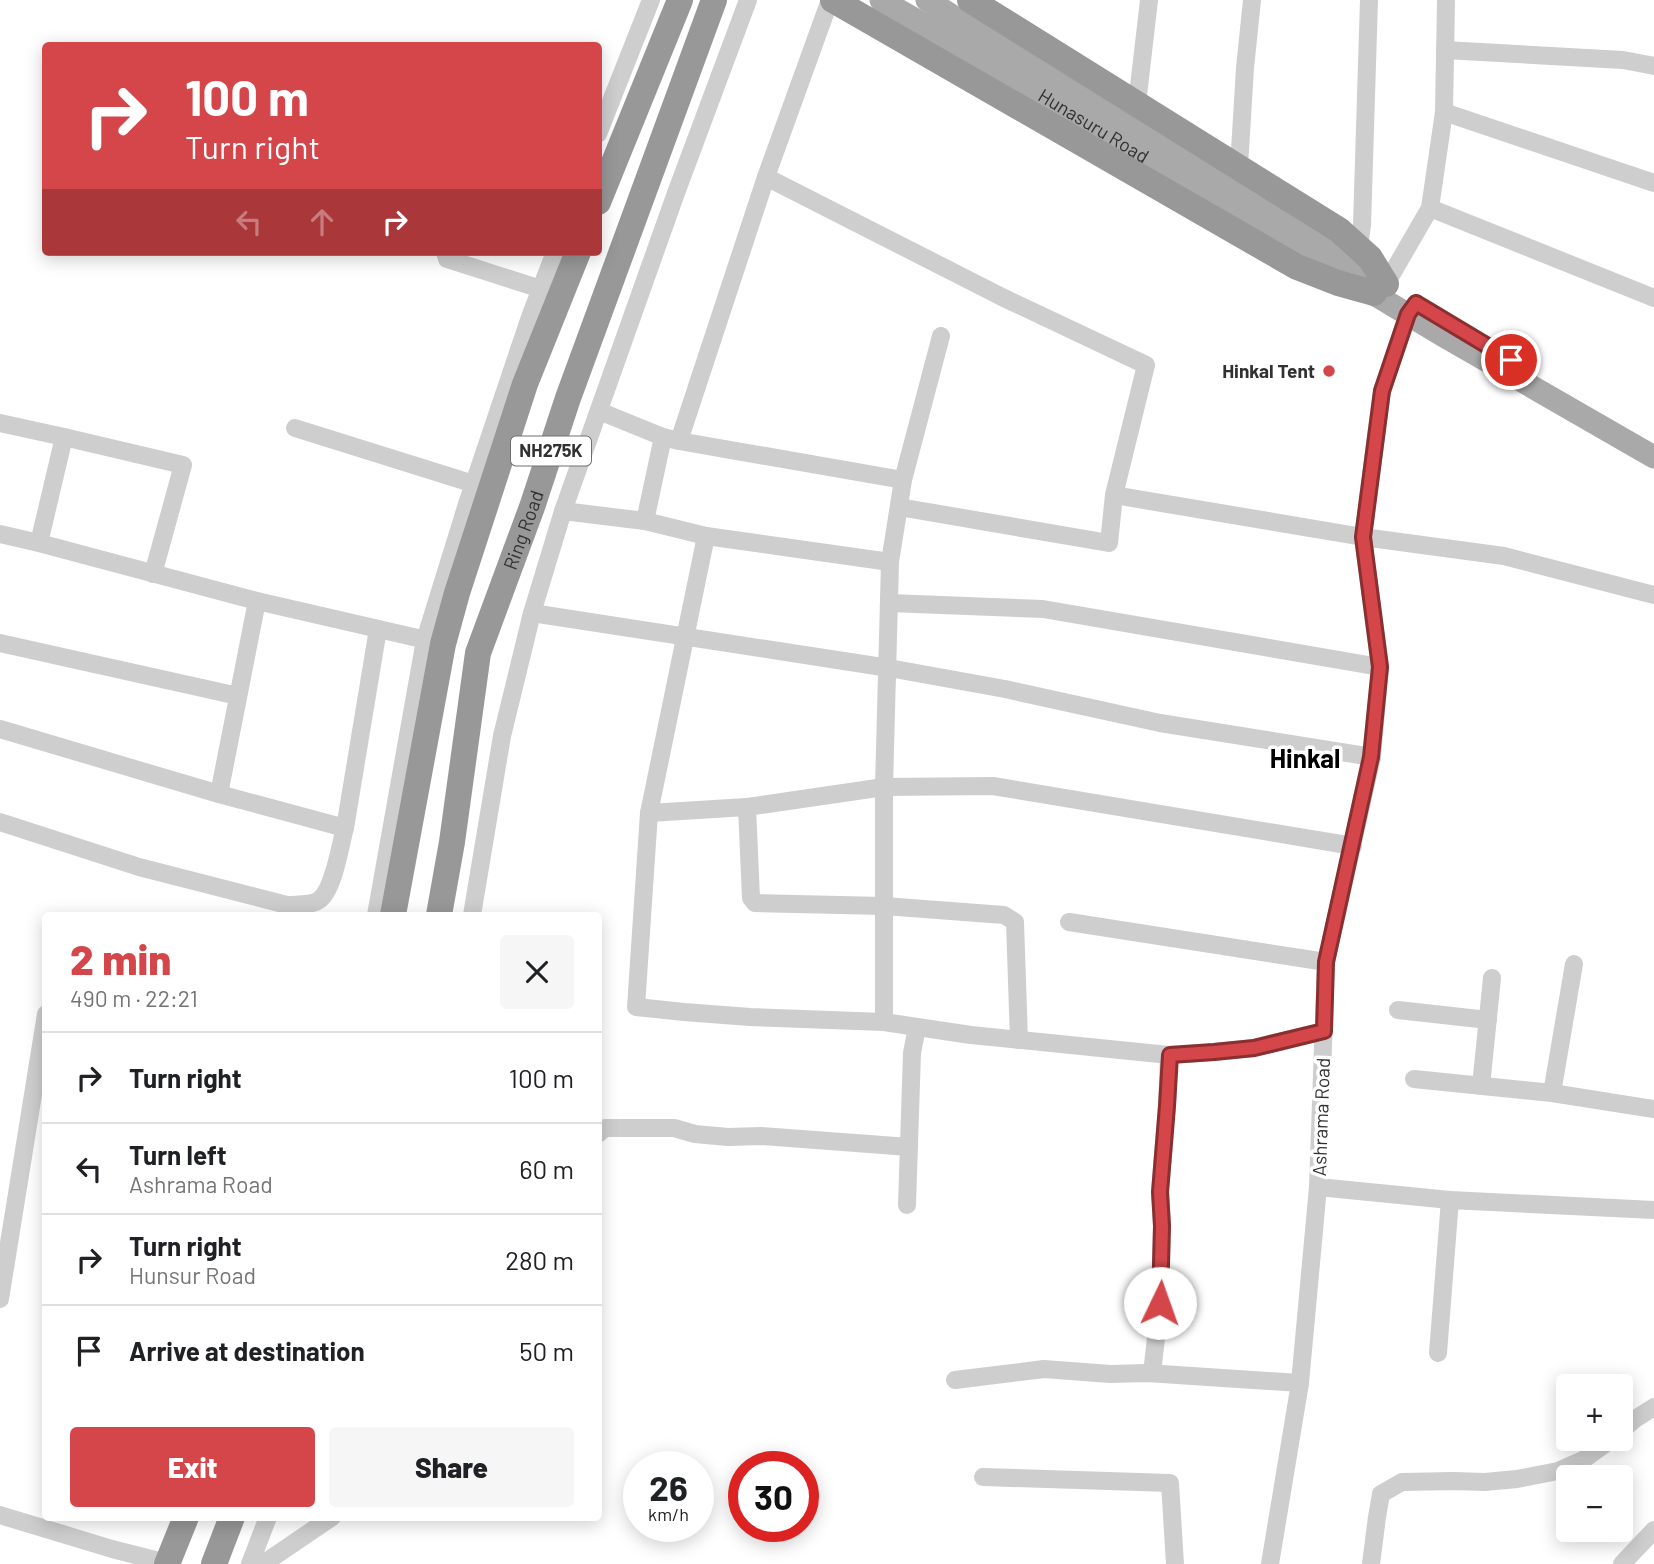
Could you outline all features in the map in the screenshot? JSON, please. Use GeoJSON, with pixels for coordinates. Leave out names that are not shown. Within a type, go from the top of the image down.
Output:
{"type":"FeatureCollection","features":[{"type":"Feature","properties":{"kind":"highway"},"geometry":{"type":"LineString","coordinates":[[602,192],[680,0]]}},
{"type":"Feature","properties":{"kind":"highway","name":"Ring Road"},"geometry":{"type":"LineString","coordinates":[[440,912],[478,653],[714,0]]}},
{"type":"Feature","properties":{"kind":"highway"},"geometry":{"type":"LineString","coordinates":[[832,0],[1297,267],[1338,283],[1380,289]]}},
{"type":"Feature","properties":{"kind":"highway"},"geometry":{"type":"LineString","coordinates":[[981,3],[1339,230],[1365,253],[1380,289]]}},
{"type":"Feature","properties":{"kind":"highway","name":"NH275K"},"geometry":{"type":"LineString","coordinates":[[393,912],[434,642],[465,568],[525,384],[576,256]]}},
{"type":"Feature","properties":{"kind":"highway"},"geometry":{"type":"LineString","coordinates":[[162,1563],[184,1521]]}},
{"type":"Feature","properties":{"kind":"highway"},"geometry":{"type":"LineString","coordinates":[[215,1564],[231,1521]]}},
{"type":"Feature","properties":{"kind":"main road","name":"Hunasuru Road"},"geometry":{"type":"LineString","coordinates":[[881,0],[1310,244]]}},
{"type":"Feature","properties":{"kind":"main road","name":"Hunasuru Road"},"geometry":{"type":"LineString","coordinates":[[927,0],[1057,82],[1246,193],[1310,244]]}},
{"type":"Feature","properties":{"kind":"main road"},"geometry":{"type":"LineString","coordinates":[[1310,244],[1412,308],[1654,447]]}},
{"type":"Feature","properties":{"kind":"main road"},"geometry":{"type":"LineString","coordinates":[[1412,308],[1654,457]]}},
{"type":"Feature","properties":{"kind":"street"},"geometry":{"type":"LineString","coordinates":[[602,123],[650,0]]}},
{"type":"Feature","properties":{"kind":"street"},"geometry":{"type":"LineString","coordinates":[[472,912],[502,736],[532,612],[563,511],[748,0]]}},
{"type":"Feature","properties":{"kind":"street"},"geometry":{"type":"LineString","coordinates":[[645,521],[671,439],[832,0]]}},
{"type":"Feature","properties":{"kind":"street"},"geometry":{"type":"LineString","coordinates":[[1137,104],[1149,0]]}},
{"type":"Feature","properties":{"kind":"street"},"geometry":{"type":"LineString","coordinates":[[1239,167],[1252,0]]}},
{"type":"Feature","properties":{"kind":"street"},"geometry":{"type":"LineString","coordinates":[[1365,253],[1362,225],[1369,0]]}},
{"type":"Feature","properties":{"kind":"street"},"geometry":{"type":"LineString","coordinates":[[1380,289],[1430,208],[1444,112],[1446,0]]}},
{"type":"Feature","properties":{"kind":"street"},"geometry":{"type":"LineString","coordinates":[[1445,51],[1623,60],[1654,66]]}},
{"type":"Feature","properties":{"kind":"street"},"geometry":{"type":"LineString","coordinates":[[615,88],[617,156]]}},
{"type":"Feature","properties":{"kind":"street"},"geometry":{"type":"LineString","coordinates":[[1444,112],[1654,183]]}},
{"type":"Feature","properties":{"kind":"street"},"geometry":{"type":"LineString","coordinates":[[766,177],[1004,298],[1146,365],[1114,495],[1109,543],[899,507]]}},
{"type":"Feature","properties":{"kind":"street"},"geometry":{"type":"LineString","coordinates":[[1430,208],[1654,298]]}},
{"type":"Feature","properties":{"kind":"street"},"geometry":{"type":"LineString","coordinates":[[446,256],[447,259],[541,289]]}},
{"type":"Feature","properties":{"kind":"street"},"geometry":{"type":"LineString","coordinates":[[377,912],[434,642],[474,484],[553,256]]}},
{"type":"Feature","properties":{"kind":"street","name":"Ashrama Road"},"geometry":{"type":"LineString","coordinates":[[1270,1564],[1300,1383],[1318,1187],[1326,962],[1371,757],[1380,667],[1363,537],[1382,391],[1412,308]]}},
{"type":"Feature","properties":{"kind":"street"},"geometry":{"type":"LineString","coordinates":[[884,1022],[884,787],[890,562],[903,480],[940,336]]}},
{"type":"Feature","properties":{"kind":"street"},"geometry":{"type":"LineString","coordinates":[[599,411],[671,439],[903,480]]}},
{"type":"Feature","properties":{"kind":"street"},"geometry":{"type":"LineString","coordinates":[[0,423],[183,465],[153,574]]}},
{"type":"Feature","properties":{"kind":"street"},"geometry":{"type":"LineString","coordinates":[[295,428],[474,484]]}},
{"type":"Feature","properties":{"kind":"street"},"geometry":{"type":"LineString","coordinates":[[39,543],[64,437]]}},
{"type":"Feature","properties":{"kind":"street"},"geometry":{"type":"LineString","coordinates":[[1114,495],[1363,537],[1504,556],[1654,595]]}},
{"type":"Feature","properties":{"kind":"street"},"geometry":{"type":"LineString","coordinates":[[563,511],[645,521],[706,536],[890,562]]}},
{"type":"Feature","properties":{"kind":"street"},"geometry":{"type":"LineString","coordinates":[[0,534],[257,601],[434,642]]}},
{"type":"Feature","properties":{"kind":"street"},"geometry":{"type":"LineString","coordinates":[[706,536],[649,813],[636,1007],[750,1017],[884,1022],[971,1035],[1170,1055],[1254,1048],[1324,1031]]}},
{"type":"Feature","properties":{"kind":"street"},"geometry":{"type":"LineString","coordinates":[[219,794],[257,601]]}},
{"type":"Feature","properties":{"kind":"street"},"geometry":{"type":"LineString","coordinates":[[890,603],[1043,609],[1380,667]]}},
{"type":"Feature","properties":{"kind":"street"},"geometry":{"type":"LineString","coordinates":[[532,612],[1005,688],[1160,723],[1371,757]]}},
{"type":"Feature","properties":{"kind":"street"},"geometry":{"type":"LineString","coordinates":[[0,822],[139,867],[309,909],[329,888],[345,828],[378,629]]}},
{"type":"Feature","properties":{"kind":"street"},"geometry":{"type":"LineString","coordinates":[[0,643],[238,696]]}},
{"type":"Feature","properties":{"kind":"street"},"geometry":{"type":"LineString","coordinates":[[0,729],[345,828]]}},
{"type":"Feature","properties":{"kind":"street"},"geometry":{"type":"LineString","coordinates":[[649,813],[747,807],[884,787],[993,786],[1353,846]]}},
{"type":"Feature","properties":{"kind":"street"},"geometry":{"type":"LineString","coordinates":[[747,807],[751,898],[755,903],[884,906],[1004,915],[1015,922],[1019,1040]]}},
{"type":"Feature","properties":{"kind":"street"},"geometry":{"type":"LineString","coordinates":[[1069,922],[1326,962]]}},
{"type":"Feature","properties":{"kind":"street"},"geometry":{"type":"LineString","coordinates":[[1552,1093],[1574,964]]}},
{"type":"Feature","properties":{"kind":"street"},"geometry":{"type":"LineString","coordinates":[[1481,1086],[1492,978]]}},
{"type":"Feature","properties":{"kind":"street"},"geometry":{"type":"LineString","coordinates":[[1398,1010],[1488,1020]]}},
{"type":"Feature","properties":{"kind":"street"},"geometry":{"type":"LineString","coordinates":[[907,1205],[912,1053],[917,1027]]}},
{"type":"Feature","properties":{"kind":"street"},"geometry":{"type":"LineString","coordinates":[[0,1299],[42,1039]]}},
{"type":"Feature","properties":{"kind":"street"},"geometry":{"type":"LineString","coordinates":[[1152,1373],[1160,1303],[1160,1192],[1170,1055]]}},
{"type":"Feature","properties":{"kind":"street"},"geometry":{"type":"LineString","coordinates":[[1414,1079],[1552,1093],[1654,1109]]}},
{"type":"Feature","properties":{"kind":"street"},"geometry":{"type":"LineString","coordinates":[[602,1131],[605,1128],[674,1128],[695,1134],[728,1137],[761,1136],[909,1147]]}},
{"type":"Feature","properties":{"kind":"street"},"geometry":{"type":"LineString","coordinates":[[1318,1187],[1450,1200],[1654,1210]]}},
{"type":"Feature","properties":{"kind":"street"},"geometry":{"type":"LineString","coordinates":[[1438,1353],[1450,1200]]}},
{"type":"Feature","properties":{"kind":"street"},"geometry":{"type":"LineString","coordinates":[[955,1380],[1044,1369],[1300,1383]]}},
{"type":"Feature","properties":{"kind":"street"},"geometry":{"type":"LineString","coordinates":[[1633,1421],[1654,1407]]}},
{"type":"Feature","properties":{"kind":"street"},"geometry":{"type":"LineString","coordinates":[[1371,1564],[1381,1494],[1402,1482],[1485,1482],[1517,1479],[1558,1471],[1596,1451]]}},
{"type":"Feature","properties":{"kind":"street"},"geometry":{"type":"LineString","coordinates":[[983,1477],[1170,1483],[1175,1564]]}},
{"type":"Feature","properties":{"kind":"street"},"geometry":{"type":"LineString","coordinates":[[0,1515],[109,1557],[162,1563],[174,1521]]}},
{"type":"Feature","properties":{"kind":"street"},"geometry":{"type":"LineString","coordinates":[[250,1564],[266,1521]]}},
{"type":"Feature","properties":{"kind":"street"},"geometry":{"type":"LineString","coordinates":[[263,1564],[326,1521]]}},
{"type":"Feature","properties":{"kind":"street"},"geometry":{"type":"LineString","coordinates":[[1623,1564],[1654,1530]]}},
{"type":"Feature","properties":{"kind":"place","name":"Hinkal Tent"},"geometry":{"type":"Point","coordinates":[1329,371]}},
{"type":"Feature","properties":{"kind":"district","name":"Hinkal"},"geometry":{"type":"Point","coordinates":[1305,759]}},
{"type":"Feature","properties":{"kind":"route"},"geometry":{"type":"LineString","coordinates":[[1160,1303],[1160,1192],[1170,1055],[1254,1048],[1324,1031],[1326,962],[1371,757],[1380,667],[1363,537],[1382,391],[1408,314],[1416,303],[1511,360]]}}]}
